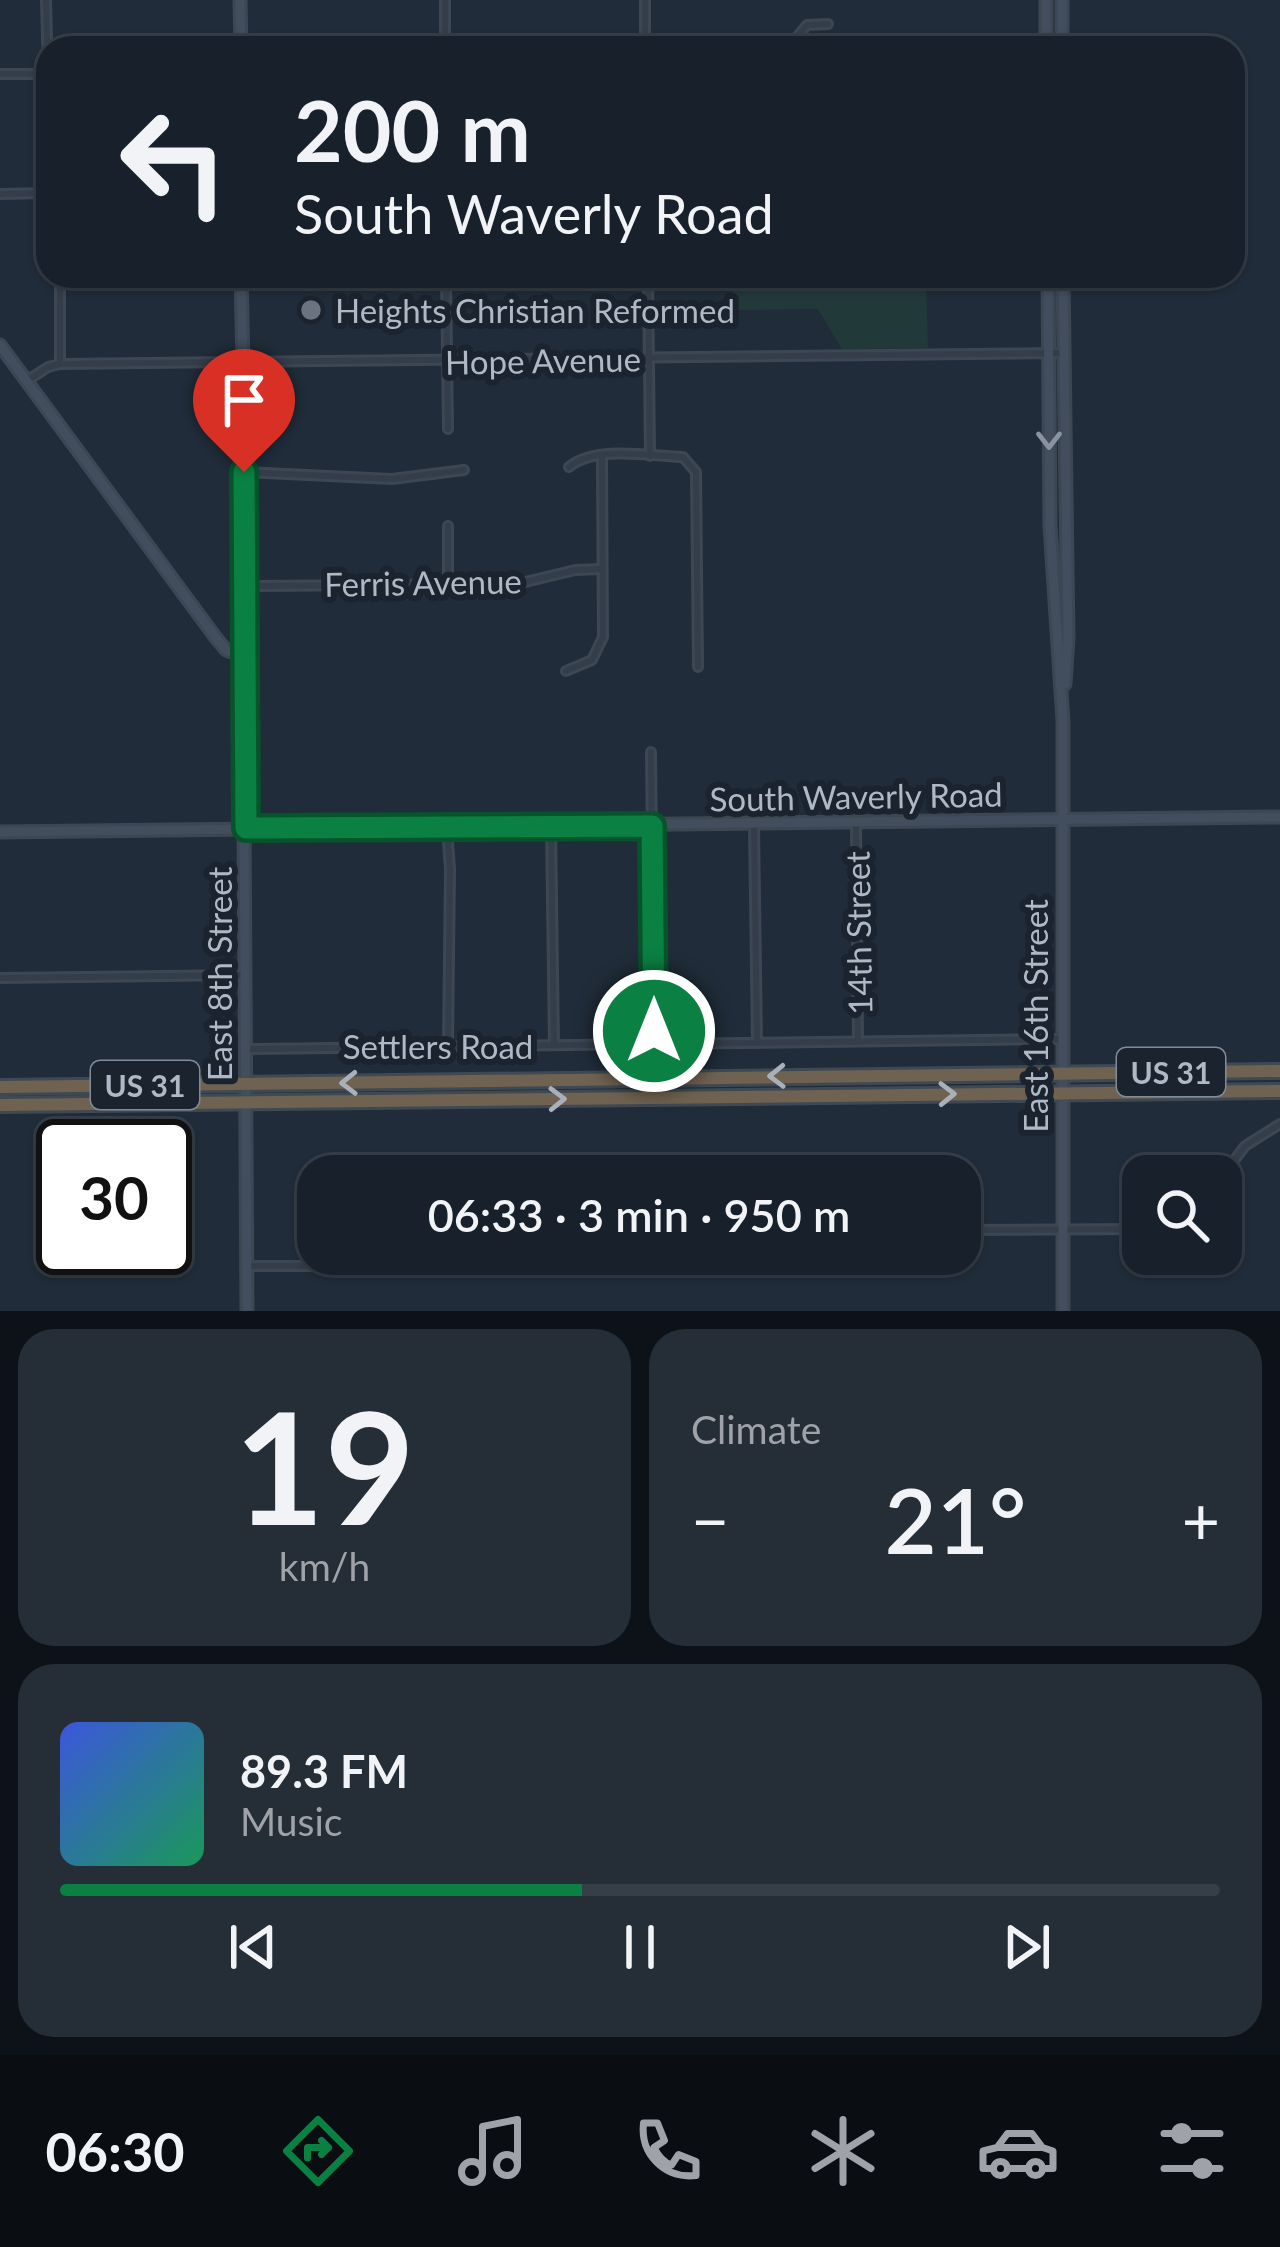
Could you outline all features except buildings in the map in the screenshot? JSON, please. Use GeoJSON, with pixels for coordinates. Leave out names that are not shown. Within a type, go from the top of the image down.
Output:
{"type":"FeatureCollection","features":[{"type":"Feature","properties":{"kind":"highway","name":"US 31"},"geometry":{"type":"LineString","coordinates":[[0,1087],[1279,1071]]}},
{"type":"Feature","properties":{"kind":"highway"},"geometry":{"type":"LineString","coordinates":[[1273,1091],[1279,1071]]}},
{"type":"Feature","properties":{"kind":"highway"},"geometry":{"type":"LineString","coordinates":[[862,1075],[862,1095]]}},
{"type":"Feature","properties":{"kind":"highway"},"geometry":{"type":"LineString","coordinates":[[440,1100],[450,1081]]}},
{"type":"Feature","properties":{"kind":"highway"},"geometry":{"type":"LineString","coordinates":[[41,1105],[44,1092],[120,1091],[139,1085]]}},
{"type":"Feature","properties":{"kind":"highway","name":"US 31"},"geometry":{"type":"LineString","coordinates":[[0,1105],[1273,1091]]}},
{"type":"Feature","properties":{"kind":"main road"},"geometry":{"type":"LineString","coordinates":[[240,0],[241,36]]}},
{"type":"Feature","properties":{"kind":"main road"},"geometry":{"type":"LineString","coordinates":[[1046,0],[1046,36]]}},
{"type":"Feature","properties":{"kind":"main road"},"geometry":{"type":"LineString","coordinates":[[1062,0],[1062,36]]}},
{"type":"Feature","properties":{"kind":"main road","name":"East 8th Street"},"geometry":{"type":"LineString","coordinates":[[241,288],[243,363]]}},
{"type":"Feature","properties":{"kind":"main road","name":"East 16th Street"},"geometry":{"type":"LineString","coordinates":[[1048,288],[1050,526],[1063,721]]}},
{"type":"Feature","properties":{"kind":"main road","name":"East 16th Street"},"geometry":{"type":"LineString","coordinates":[[1063,1311],[1063,721],[1068,638],[1064,288]]}},
{"type":"Feature","properties":{"kind":"main road"},"geometry":{"type":"LineString","coordinates":[[0,345],[216,638],[226,650],[243,656]]}},
{"type":"Feature","properties":{"kind":"main road","name":"East 8th Street"},"geometry":{"type":"LineString","coordinates":[[243,656],[247,1311]]}},
{"type":"Feature","properties":{"kind":"main road","name":"South Waverly Road"},"geometry":{"type":"LineString","coordinates":[[0,832],[1280,817]]}},
{"type":"Feature","properties":{"kind":"street"},"geometry":{"type":"LineString","coordinates":[[46,0],[47,36]]}},
{"type":"Feature","properties":{"kind":"street"},"geometry":{"type":"LineString","coordinates":[[445,0],[445,36]]}},
{"type":"Feature","properties":{"kind":"street"},"geometry":{"type":"LineString","coordinates":[[645,0],[645,36]]}},
{"type":"Feature","properties":{"kind":"street"},"geometry":{"type":"LineString","coordinates":[[798,36],[807,25],[828,24]]}},
{"type":"Feature","properties":{"kind":"street"},"geometry":{"type":"LineString","coordinates":[[0,74],[36,75]]}},
{"type":"Feature","properties":{"kind":"street"},"geometry":{"type":"LineString","coordinates":[[0,194],[36,194]]}},
{"type":"Feature","properties":{"kind":"street"},"geometry":{"type":"LineString","coordinates":[[60,288],[60,364]]}},
{"type":"Feature","properties":{"kind":"street"},"geometry":{"type":"LineString","coordinates":[[446,288],[448,429]]}},
{"type":"Feature","properties":{"kind":"street"},"geometry":{"type":"LineString","coordinates":[[648,288],[650,456]]}},
{"type":"Feature","properties":{"kind":"street","name":"Hope Avenue"},"geometry":{"type":"LineString","coordinates":[[27,381],[60,364],[1064,353]]}},
{"type":"Feature","properties":{"kind":"street","name":"East 8th Street"},"geometry":{"type":"LineString","coordinates":[[243,363],[243,656]]}},
{"type":"Feature","properties":{"kind":"street"},"geometry":{"type":"LineString","coordinates":[[566,671],[587,664],[601,648],[602,456]]}},
{"type":"Feature","properties":{"kind":"street"},"geometry":{"type":"LineString","coordinates":[[569,467],[578,459],[602,456],[683,457],[695,472],[698,667]]}},
{"type":"Feature","properties":{"kind":"street"},"geometry":{"type":"LineString","coordinates":[[244,472],[392,479],[464,470]]}},
{"type":"Feature","properties":{"kind":"street"},"geometry":{"type":"LineString","coordinates":[[448,526],[448,584]]}},
{"type":"Feature","properties":{"kind":"street","name":"Ferris Avenue"},"geometry":{"type":"LineString","coordinates":[[244,586],[517,584],[601,568]]}},
{"type":"Feature","properties":{"kind":"street"},"geometry":{"type":"LineString","coordinates":[[651,752],[654,1043]]}},
{"type":"Feature","properties":{"kind":"street","name":"14th Street"},"geometry":{"type":"LineString","coordinates":[[856,824],[858,1041]]}},
{"type":"Feature","properties":{"kind":"street"},"geometry":{"type":"LineString","coordinates":[[754,825],[757,1043]]}},
{"type":"Feature","properties":{"kind":"street"},"geometry":{"type":"LineString","coordinates":[[551,827],[554,1045]]}},
{"type":"Feature","properties":{"kind":"street"},"geometry":{"type":"LineString","coordinates":[[447,828],[448,1046]]}},
{"type":"Feature","properties":{"kind":"street"},"geometry":{"type":"LineString","coordinates":[[0,978],[246,975]]}},
{"type":"Feature","properties":{"kind":"street","name":"Settlers Road"},"geometry":{"type":"LineString","coordinates":[[246,1048],[1061,1039]]}},
{"type":"Feature","properties":{"kind":"street"},"geometry":{"type":"LineString","coordinates":[[1238,1155],[1245,1145],[1280,1124]]}},
{"type":"Feature","properties":{"kind":"street"},"geometry":{"type":"LineString","coordinates":[[981,1231],[1122,1229]]}},
{"type":"Feature","properties":{"kind":"street"},"geometry":{"type":"LineString","coordinates":[[247,1266],[297,1266]]}},
{"type":"Feature","properties":{"kind":"green space"},"geometry":{"type":"Polygon","coordinates":[[[733,288],[926,288],[928,348],[842,349],[818,309],[734,310],[733,288]]]}},
{"type":"Feature","properties":{"kind":"place","name":"Heights Christian Reformed"},"geometry":{"type":"Point","coordinates":[311,310]}},
{"type":"Feature","properties":{"kind":"route"},"geometry":{"type":"LineString","coordinates":[[244,472],[246,828],[652,826],[654,1031]]}}]}
